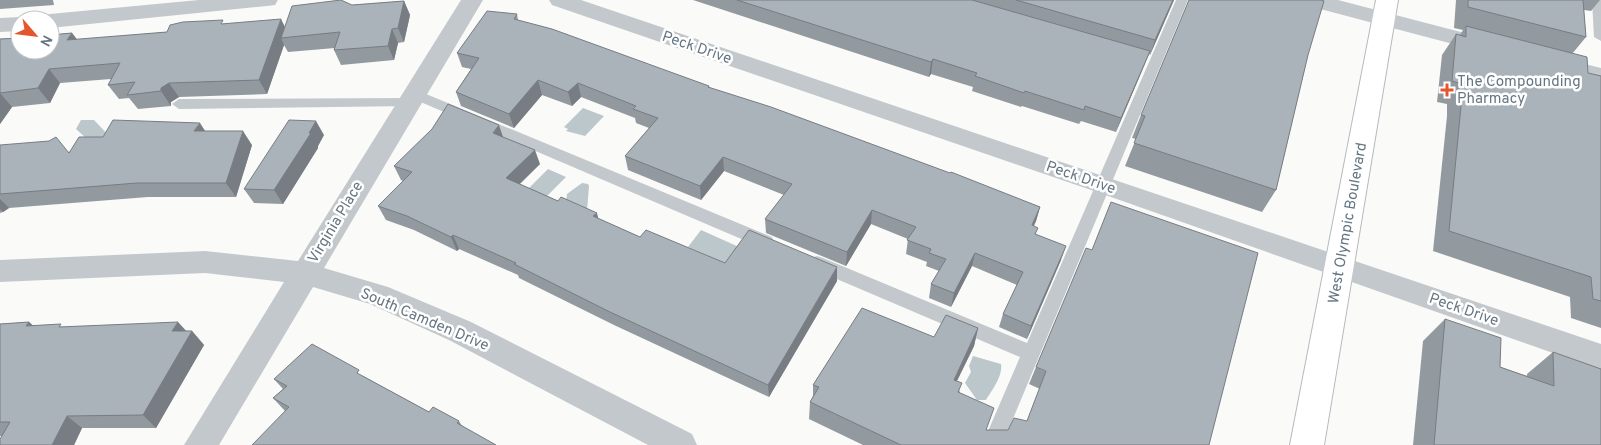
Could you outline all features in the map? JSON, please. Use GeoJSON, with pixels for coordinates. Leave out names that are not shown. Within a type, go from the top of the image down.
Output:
{"type":"FeatureCollection","features":[{"type":"Feature","properties":{"kind":"main road","name":"West Olympic Boulevard"},"geometry":{"type":"LineString","coordinates":[[1307,445],[1385,9]]}},
{"type":"Feature","properties":{"kind":"street"},"geometry":{"type":"LineString","coordinates":[[60,20],[267,0]]}},
{"type":"Feature","properties":{"kind":"street","name":"Virginia Place"},"geometry":{"type":"LineString","coordinates":[[201,445],[472,0]]}},
{"type":"Feature","properties":{"kind":"street","name":"Peck Drive"},"geometry":{"type":"LineString","coordinates":[[560,0],[1103,184],[1601,357]]}},
{"type":"Feature","properties":{"kind":"street"},"geometry":{"type":"LineString","coordinates":[[1313,0],[1385,9],[1507,51]]}},
{"type":"Feature","properties":{"kind":"street"},"geometry":{"type":"LineString","coordinates":[[1536,59],[1601,76]]}},
{"type":"Feature","properties":{"kind":"street","name":"South Camden Drive"},"geometry":{"type":"LineString","coordinates":[[0,271],[146,263],[205,262],[304,273],[378,295],[460,331],[680,445]]}},
{"type":"Feature","properties":{"kind":"lane"},"geometry":{"type":"LineString","coordinates":[[992,445],[1182,0]]}},
{"type":"Feature","properties":{"kind":"lane"},"geometry":{"type":"LineString","coordinates":[[1598,0],[1601,37]]}},
{"type":"Feature","properties":{"kind":"lane"},"geometry":{"type":"LineString","coordinates":[[1137,58],[1156,64]]}},
{"type":"Feature","properties":{"kind":"lane"},"geometry":{"type":"LineString","coordinates":[[179,104],[411,99],[784,249]]}},
{"type":"Feature","properties":{"kind":"lane"},"geometry":{"type":"LineString","coordinates":[[802,257],[1031,353]]}},
{"type":"Feature","properties":{"kind":"shaded area"},"geometry":{"type":"Polygon","coordinates":[[[583,108],[604,116],[585,136],[566,131],[568,129],[564,127],[583,108]]]}},
{"type":"Feature","properties":{"kind":"shaded area"},"geometry":{"type":"Polygon","coordinates":[[[81,120],[94,120],[111,138],[97,148],[76,129],[81,120]]]}},
{"type":"Feature","properties":{"kind":"shaded area"},"geometry":{"type":"Polygon","coordinates":[[[548,169],[566,177],[536,207],[518,199],[548,169]]]}},
{"type":"Feature","properties":{"kind":"shaded area"},"geometry":{"type":"Polygon","coordinates":[[[582,183],[589,186],[587,211],[565,209],[567,194],[582,183]]]}},
{"type":"Feature","properties":{"kind":"shaded area"},"geometry":{"type":"Polygon","coordinates":[[[701,230],[739,247],[726,264],[688,247],[701,230]]]}},
{"type":"Feature","properties":{"kind":"shaded area"},"geometry":{"type":"Polygon","coordinates":[[[973,356],[1001,364],[999,378],[986,400],[977,400],[965,383],[971,372],[969,366],[973,356]]]}},
{"type":"Feature","properties":{"kind":"building"},"geometry":{"type":"Polygon","coordinates":[[[341,0],[352,5],[404,1],[398,28],[392,29],[388,46],[334,50],[340,32],[281,38],[292,6],[341,0]]]}},
{"type":"Feature","properties":{"kind":"building"},"geometry":{"type":"Polygon","coordinates":[[[737,0],[972,0],[1150,51],[1121,118],[1085,106],[1084,110],[1025,91],[1024,93],[975,76],[977,73],[933,59],[931,62],[737,0]]]}},
{"type":"Feature","properties":{"kind":"building"},"geometry":{"type":"Polygon","coordinates":[[[1016,0],[1173,0],[1155,40],[1016,0]]]}},
{"type":"Feature","properties":{"kind":"building"},"geometry":{"type":"Polygon","coordinates":[[[1189,0],[1324,1],[1308,55],[1276,190],[1134,143],[1145,116],[1141,115],[1189,0]]]}},
{"type":"Feature","properties":{"kind":"building"},"geometry":{"type":"Polygon","coordinates":[[[1468,0],[1583,0],[1586,37],[1468,7],[1468,0]]]}},
{"type":"Feature","properties":{"kind":"building"},"geometry":{"type":"Polygon","coordinates":[[[487,11],[517,14],[514,19],[552,29],[708,87],[771,107],[951,172],[1040,207],[1032,225],[1038,228],[1035,234],[1066,246],[1031,326],[1003,314],[1023,272],[975,253],[954,293],[931,284],[946,259],[929,253],[931,249],[907,240],[916,227],[872,210],[847,252],[765,219],[792,184],[723,157],[700,186],[625,156],[658,118],[633,109],[636,106],[578,83],[568,92],[538,80],[509,114],[456,92],[479,58],[457,53],[487,11]]]}},
{"type":"Feature","properties":{"kind":"building"},"geometry":{"type":"Polygon","coordinates":[[[281,19],[259,80],[169,83],[161,88],[161,91],[127,95],[135,82],[108,85],[120,63],[49,69],[38,88],[0,93],[0,39],[10,38],[10,60],[60,60],[60,34],[72,33],[67,40],[167,32],[170,25],[183,22],[223,20],[221,24],[281,19]]]}},
{"type":"Feature","properties":{"kind":"building"},"geometry":{"type":"Polygon","coordinates":[[[1466,26],[1587,57],[1588,73],[1601,76],[1601,301],[1593,299],[1591,277],[1449,231],[1462,96],[1462,84],[1452,81],[1456,34],[1466,37],[1466,26]]]}},
{"type":"Feature","properties":{"kind":"building"},"geometry":{"type":"Polygon","coordinates":[[[448,104],[499,125],[493,133],[535,150],[506,178],[558,201],[561,197],[597,213],[593,216],[640,237],[646,230],[725,263],[749,230],[837,267],[768,385],[610,312],[514,264],[516,263],[453,235],[451,237],[407,216],[378,206],[412,172],[394,166],[432,129],[448,104]]]}},
{"type":"Feature","properties":{"kind":"building"},"geometry":{"type":"Polygon","coordinates":[[[113,120],[200,123],[194,131],[243,131],[226,183],[137,183],[0,194],[0,145],[49,141],[56,137],[69,153],[79,137],[103,137],[113,120]]]}},
{"type":"Feature","properties":{"kind":"building"},"geometry":{"type":"Polygon","coordinates":[[[289,120],[316,121],[309,133],[311,133],[274,190],[244,189],[289,120]]]}},
{"type":"Feature","properties":{"kind":"building"},"geometry":{"type":"Polygon","coordinates":[[[1111,202],[1258,253],[1209,445],[901,445],[810,402],[819,387],[813,385],[862,308],[934,337],[946,315],[978,328],[954,380],[962,383],[958,392],[994,408],[986,430],[1008,430],[1014,418],[1027,421],[1046,371],[1036,367],[1086,248],[1092,250],[1111,202]]]}},
{"type":"Feature","properties":{"kind":"building"},"geometry":{"type":"Polygon","coordinates":[[[1445,319],[1501,338],[1500,367],[1554,386],[1553,352],[1601,369],[1601,445],[1434,445],[1445,319]]]}},
{"type":"Feature","properties":{"kind":"building"},"geometry":{"type":"Polygon","coordinates":[[[29,322],[26,326],[61,324],[59,327],[178,322],[172,331],[192,331],[143,415],[67,416],[52,445],[0,445],[0,439],[10,422],[0,422],[0,324],[29,322]]]}},
{"type":"Feature","properties":{"kind":"building"},"geometry":{"type":"Polygon","coordinates":[[[312,344],[359,370],[357,373],[429,412],[433,407],[496,445],[252,445],[289,407],[273,398],[287,386],[274,379],[312,344]]]}},
{"type":"Feature","properties":{"kind":"place","name":"The Compounding Pharmacy"},"geometry":{"type":"Point","coordinates":[1447,90]}}]}
